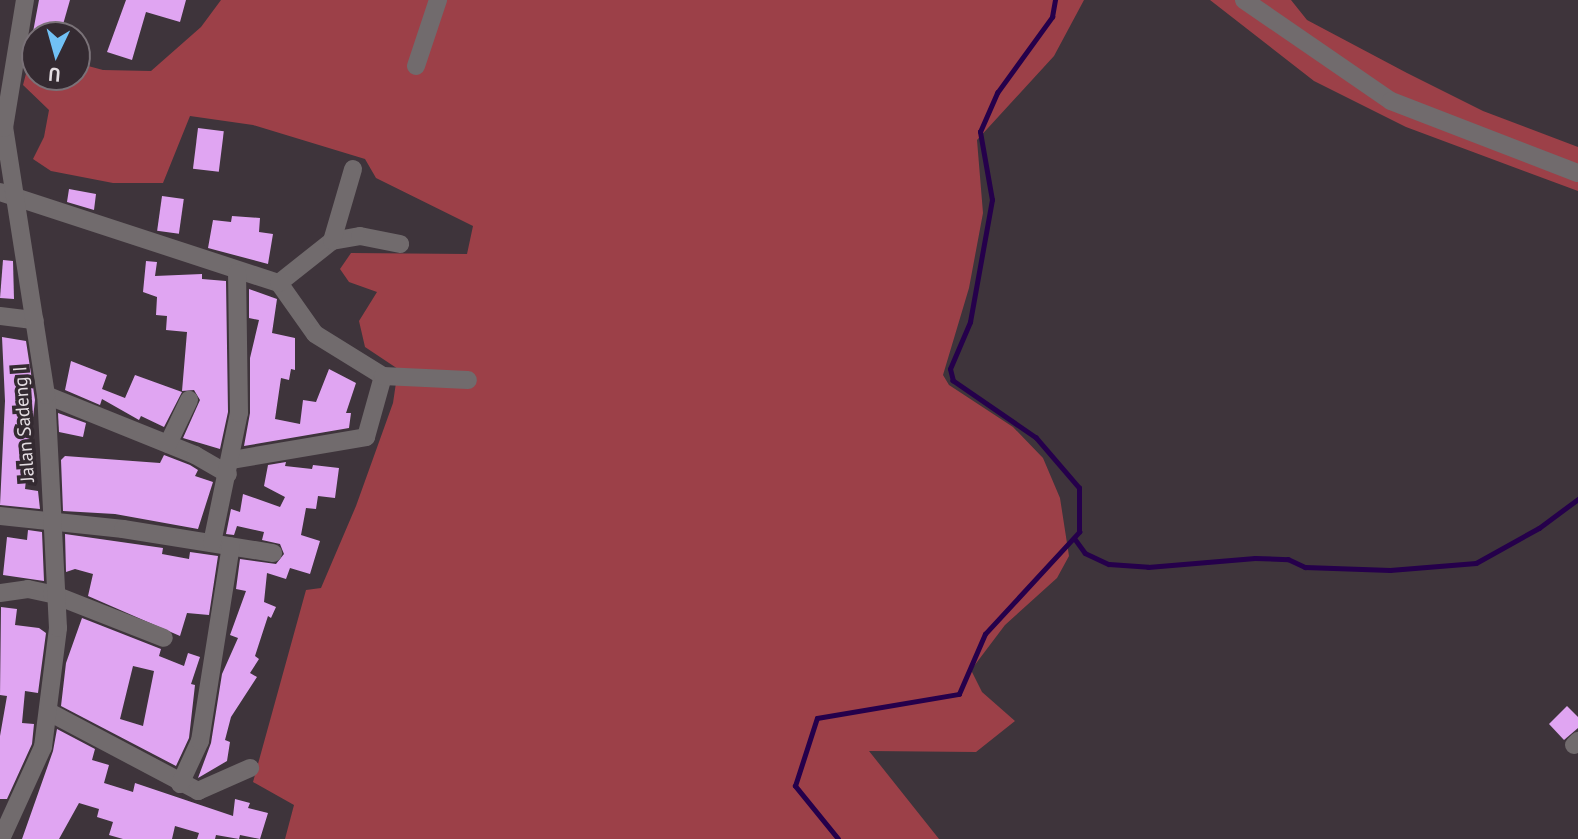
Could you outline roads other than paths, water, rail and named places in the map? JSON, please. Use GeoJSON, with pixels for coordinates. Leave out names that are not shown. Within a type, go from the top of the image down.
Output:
{"type":"FeatureCollection","features":[{"type":"Feature","properties":{"kind":"street","name":"Jalan Sadeng I"},"geometry":{"type":"LineString","coordinates":[[1,839],[7,807],[43,747],[49,712],[58,598],[46,395],[35,320],[8,196],[2,126],[25,0]]}},
{"type":"Feature","properties":{"kind":"street"},"geometry":{"type":"LineString","coordinates":[[416,66],[438,0]]}},
{"type":"Feature","properties":{"kind":"street"},"geometry":{"type":"LineString","coordinates":[[1244,0],[1391,101],[1578,173]]}},
{"type":"Feature","properties":{"kind":"street"},"geometry":{"type":"LineString","coordinates":[[332,241],[353,169]]}},
{"type":"Feature","properties":{"kind":"street"},"geometry":{"type":"LineString","coordinates":[[8,196],[237,273],[279,283],[315,334],[383,376],[468,380]]}},
{"type":"Feature","properties":{"kind":"street"},"geometry":{"type":"LineString","coordinates":[[279,283],[332,241],[360,236],[400,244]]}},
{"type":"Feature","properties":{"kind":"street"},"geometry":{"type":"LineString","coordinates":[[212,543],[230,467],[239,413],[237,273]]}},
{"type":"Feature","properties":{"kind":"street"},"geometry":{"type":"LineString","coordinates":[[0,316],[35,320]]}},
{"type":"Feature","properties":{"kind":"street"},"geometry":{"type":"LineString","coordinates":[[46,395],[230,467],[366,437],[383,376]]}},
{"type":"Feature","properties":{"kind":"street"},"geometry":{"type":"LineString","coordinates":[[168,444],[189,400]]}},
{"type":"Feature","properties":{"kind":"street"},"geometry":{"type":"LineString","coordinates":[[0,516],[273,553]]}},
{"type":"Feature","properties":{"kind":"street"},"geometry":{"type":"LineString","coordinates":[[180,784],[202,729],[231,546]]}},
{"type":"Feature","properties":{"kind":"street"},"geometry":{"type":"LineString","coordinates":[[0,593],[28,589],[164,638]]}},
{"type":"Feature","properties":{"kind":"street"},"geometry":{"type":"LineString","coordinates":[[49,712],[95,732],[180,784],[198,791],[211,788],[250,768]]}},
{"type":"Feature","properties":{"kind":"waterway"},"geometry":{"type":"LineString","coordinates":[[838,839],[795,786],[817,718],[959,694],[985,634],[1079,532],[1079,488],[1036,438],[953,381],[950,369],[970,322],[992,200],[980,132],[997,93],[1052,17],[1055,0]]}},
{"type":"Feature","properties":{"kind":"waterway"},"geometry":{"type":"LineString","coordinates":[[1075,539],[1085,553],[1109,564],[1148,567],[1255,558],[1288,559],[1305,567],[1390,570],[1476,563],[1539,528],[1578,499]]}}]}
